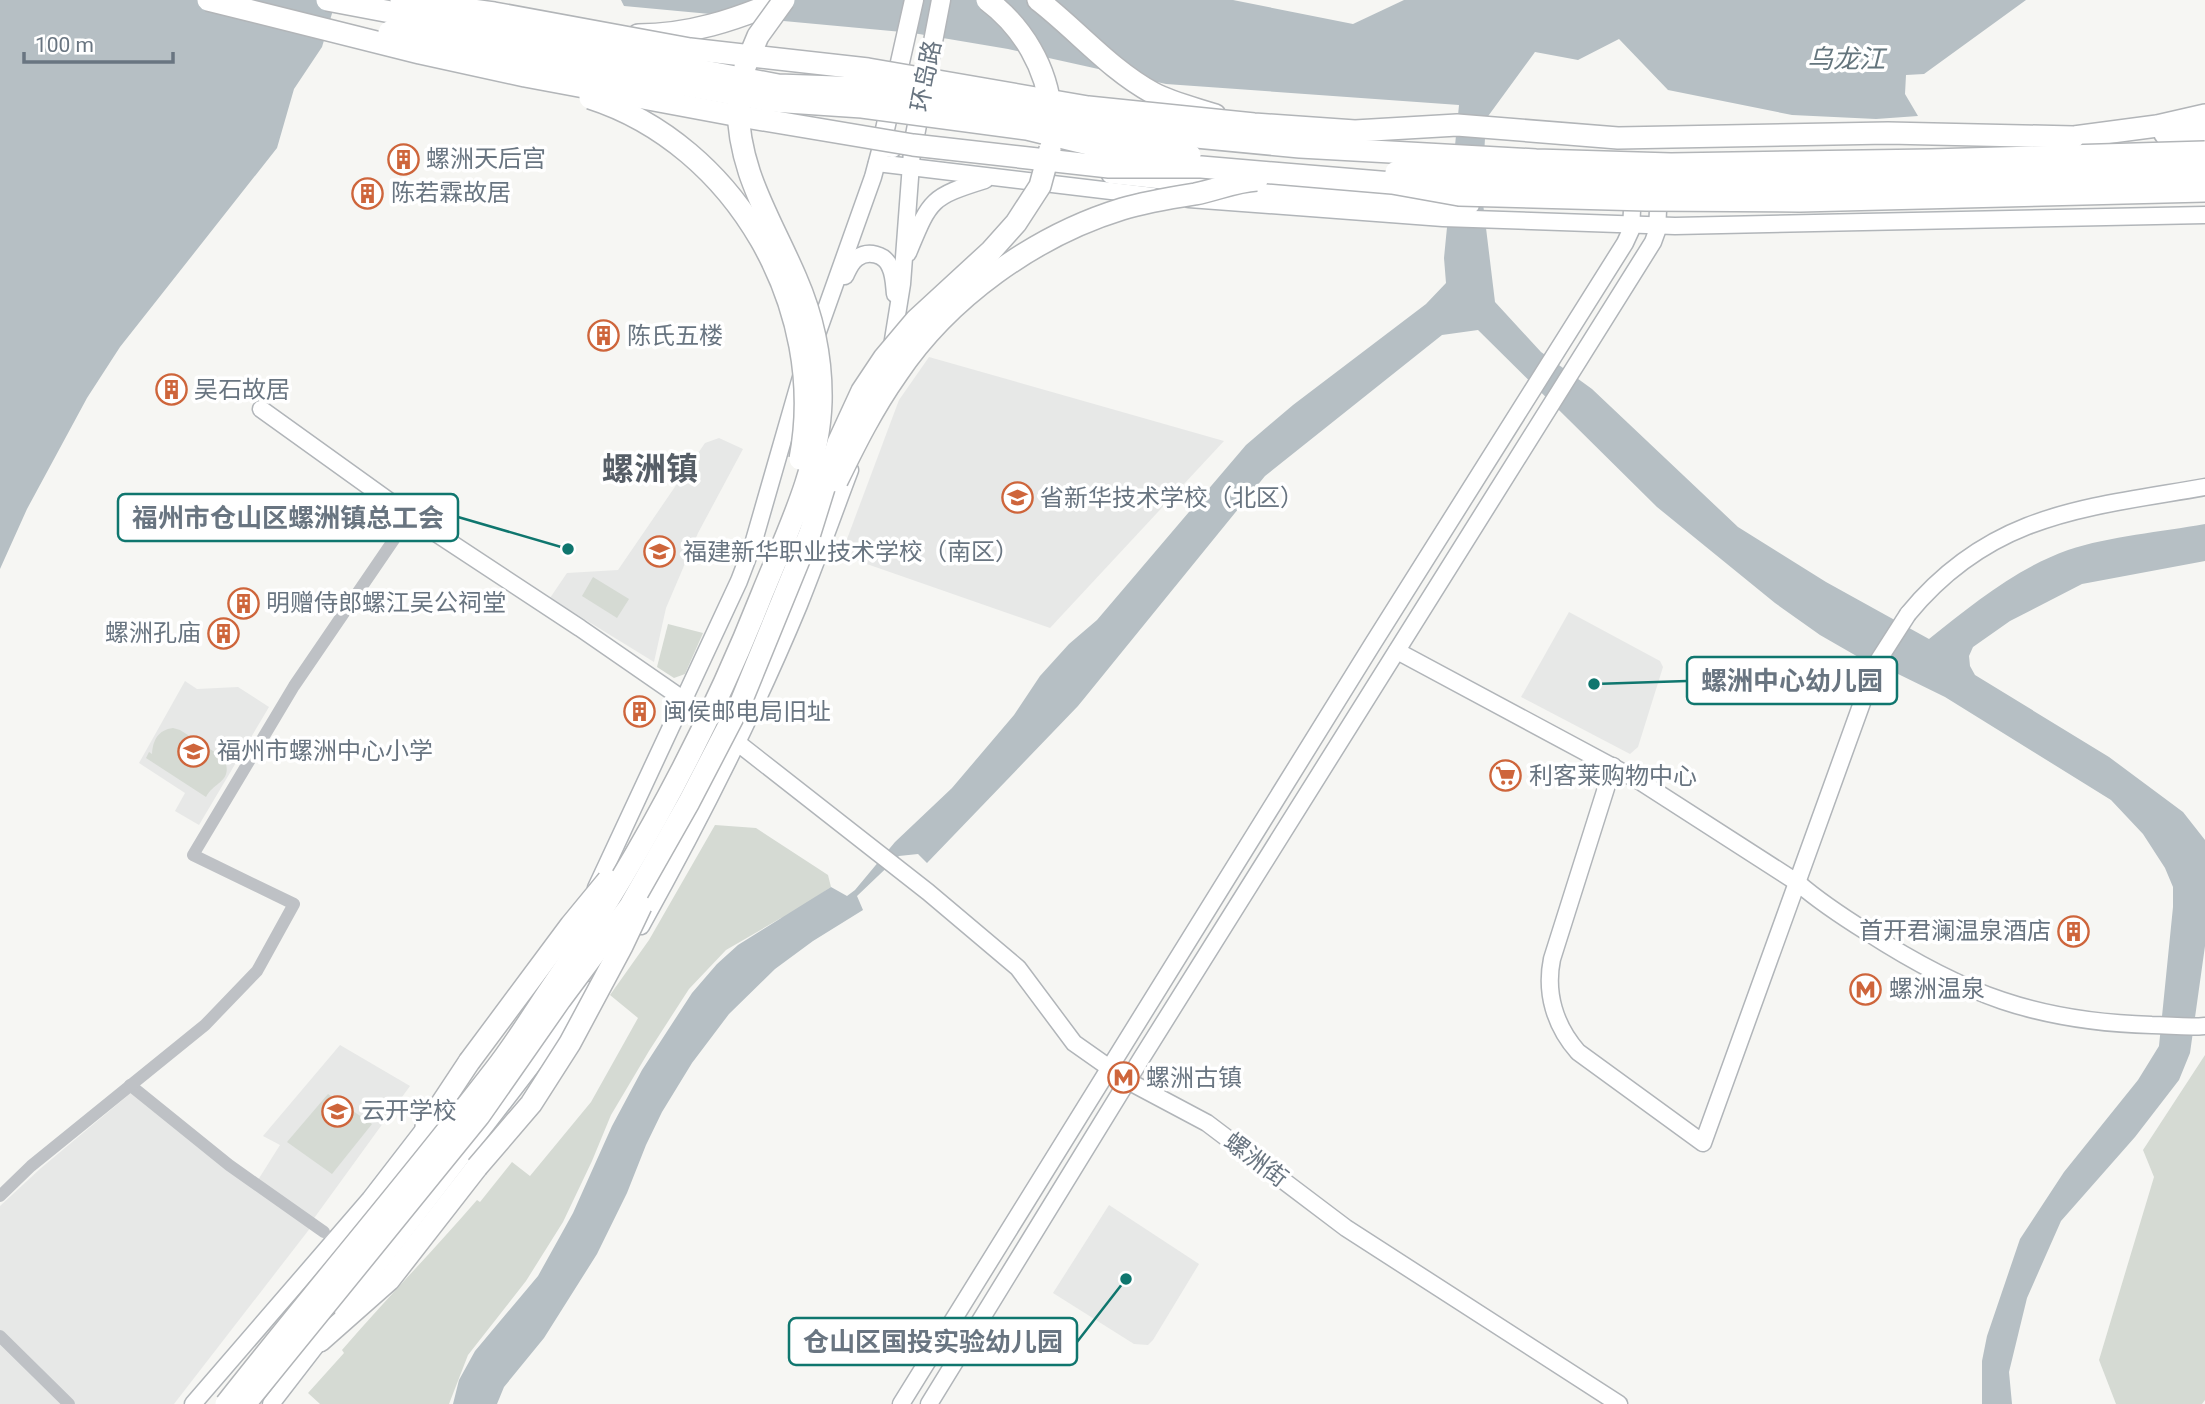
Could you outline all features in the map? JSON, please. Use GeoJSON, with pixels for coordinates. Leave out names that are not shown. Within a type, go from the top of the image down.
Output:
{"type":"FeatureCollection","features":[{"type":"Feature","properties":{"kind":"highway"},"geometry":{"type":"LineString","coordinates":[[208,0],[420,53],[525,76],[734,115],[939,148],[1109,167],[1201,167],[1392,183],[1459,195],[1646,200],[1813,201],[2205,191]]}},
{"type":"Feature","properties":{"kind":"highway"},"geometry":{"type":"LineString","coordinates":[[215,0],[772,101],[862,107],[999,125],[1097,146],[1296,165],[1427,174],[1675,182],[2205,171]]}},
{"type":"Feature","properties":{"kind":"highway"},"geometry":{"type":"LineString","coordinates":[[327,0],[778,85],[865,88],[1028,111],[1091,127],[1300,147],[1536,160],[1671,164],[2205,152]]}},
{"type":"Feature","properties":{"kind":"highway"},"geometry":{"type":"LineString","coordinates":[[401,0],[622,35],[690,49],[868,69],[1087,107],[1254,124],[1355,131],[1457,125],[1618,138],[1888,133],[2074,137],[2205,133]]}},
{"type":"Feature","properties":{"kind":"highway"},"geometry":{"type":"LineString","coordinates":[[622,35],[673,34],[714,26],[783,0]]}},
{"type":"Feature","properties":{"kind":"highway"},"geometry":{"type":"LineString","coordinates":[[226,1404],[496,1068],[579,948],[623,877],[691,752],[742,645],[784,543],[807,479],[819,432],[821,403],[818,352],[813,325],[795,277],[750,178],[739,132],[739,95],[749,53],[783,0]]}},
{"type":"Feature","properties":{"kind":"highway"},"geometry":{"type":"LineString","coordinates":[[245,1404],[487,1105],[630,906],[741,702],[810,533],[838,443],[862,391],[873,372],[916,320],[981,261],[1016,223],[1040,186],[1051,139],[1051,110],[1046,82],[1035,57],[1018,30],[987,0]]}},
{"type":"Feature","properties":{"kind":"highway"},"geometry":{"type":"LineString","coordinates":[[1038,0],[1120,71],[1154,93],[1201,110],[1254,124]]}},
{"type":"Feature","properties":{"kind":"highway"},"geometry":{"type":"LineString","coordinates":[[525,76],[612,104],[671,139],[696,159],[729,194],[755,229],[778,271],[799,343],[805,402],[804,428],[792,495],[765,587]]}},
{"type":"Feature","properties":{"kind":"highway"},"geometry":{"type":"LineString","coordinates":[[2074,137],[2205,115]]}},
{"type":"Feature","properties":{"kind":"highway"},"geometry":{"type":"LineString","coordinates":[[810,533],[867,422],[898,372],[955,307],[1004,268],[1065,233],[1120,210],[1244,181],[1321,179]]}},
{"type":"Feature","properties":{"kind":"highway"},"geometry":{"type":"LineString","coordinates":[[426,1127],[469,1062],[571,925],[647,832]]}},
{"type":"Feature","properties":{"kind":"highway"},"geometry":{"type":"LineString","coordinates":[[320,1341],[389,1280],[477,1167],[531,1104],[570,1043],[622,946],[658,869],[668,838]]}},
{"type":"Feature","properties":{"kind":"main road","name":"环岛路"},"geometry":{"type":"LineString","coordinates":[[879,155],[914,0]]}},
{"type":"Feature","properties":{"kind":"main road","name":"环岛路"},"geometry":{"type":"LineString","coordinates":[[911,159],[941,0]]}},
{"type":"Feature","properties":{"kind":"street"},"geometry":{"type":"LineString","coordinates":[[193,1404],[370,1199],[480,1059],[579,919],[594,892],[715,636],[748,558],[789,415],[879,155],[1082,172],[1443,211]]}},
{"type":"Feature","properties":{"kind":"street"},"geometry":{"type":"LineString","coordinates":[[911,159],[991,178],[1116,193],[1488,213],[1658,218],[2205,215]]}},
{"type":"Feature","properties":{"kind":"street"},"geometry":{"type":"LineString","coordinates":[[271,1404],[641,927],[689,842],[787,634],[880,391],[898,321],[911,159]]}},
{"type":"Feature","properties":{"kind":"street"},"geometry":{"type":"LineString","coordinates":[[904,265],[923,218],[936,200],[954,189],[991,178]]}},
{"type":"Feature","properties":{"kind":"street"},"geometry":{"type":"LineString","coordinates":[[1658,218],[2205,201]]}},
{"type":"Feature","properties":{"kind":"street"},"geometry":{"type":"LineString","coordinates":[[901,1404],[1628,238],[1632,217]]}},
{"type":"Feature","properties":{"kind":"street"},"geometry":{"type":"LineString","coordinates":[[929,1404],[1653,242],[1658,218]]}},
{"type":"Feature","properties":{"kind":"street"},"geometry":{"type":"LineString","coordinates":[[821,322],[849,267],[855,259],[869,254],[883,257],[891,268],[898,321]]}},
{"type":"Feature","properties":{"kind":"street","name":"螺洲街"},"geometry":{"type":"LineString","coordinates":[[261,409],[410,516],[580,628],[684,701],[878,852],[1018,968],[1074,1042],[1109,1068],[1207,1123],[1346,1228],[1619,1404]]}},
{"type":"Feature","properties":{"kind":"street"},"geometry":{"type":"LineString","coordinates":[[1613,766],[1552,959],[1549,987],[1552,1005],[1563,1032],[1577,1052],[1703,1143],[1876,664],[1908,614],[1928,590],[1962,561],[1986,545],[2026,525],[2083,509],[2205,487]]}},
{"type":"Feature","properties":{"kind":"street"},"geometry":{"type":"LineString","coordinates":[[0,1196],[31,1166],[205,1025],[257,971],[294,904],[193,855],[294,686],[410,516]]}},
{"type":"Feature","properties":{"kind":"street"},"geometry":{"type":"LineString","coordinates":[[1397,651],[1613,766],[1931,971],[2007,1003],[2069,1018],[2202,1027]]}},
{"type":"Feature","properties":{"kind":"street"},"geometry":{"type":"LineString","coordinates":[[130,1085],[229,1165],[324,1232]]}},
{"type":"Feature","properties":{"kind":"street"},"geometry":{"type":"LineString","coordinates":[[0,1336],[69,1404]]}},
{"type":"Feature","properties":{"kind":"shaded area","name":"省新华技术学校（北区）"},"geometry":{"type":"Polygon","coordinates":[[[929,357],[1224,441],[1050,628],[841,555],[899,400],[929,357]]]}},
{"type":"Feature","properties":{"kind":"shaded area","name":"福建新华职业技术学校（南区）"},"geometry":{"type":"Polygon","coordinates":[[[719,438],[743,449],[698,533],[666,608],[654,662],[550,598],[567,573],[618,570],[705,443],[719,438]]]}},
{"type":"Feature","properties":{"kind":"shaded area"},"geometry":{"type":"Polygon","coordinates":[[[593,577],[629,599],[617,618],[582,596],[593,577]]]}},
{"type":"Feature","properties":{"kind":"shaded area"},"geometry":{"type":"Polygon","coordinates":[[[1569,612],[1660,661],[1663,667],[1638,747],[1630,754],[1521,697],[1569,612]]]}},
{"type":"Feature","properties":{"kind":"shaded area"},"geometry":{"type":"Polygon","coordinates":[[[668,624],[703,633],[685,674],[674,678],[657,667],[668,624]]]}},
{"type":"Feature","properties":{"kind":"shaded area","name":"福州市螺洲中心小学"},"geometry":{"type":"Polygon","coordinates":[[[185,681],[197,689],[238,687],[269,707],[199,825],[175,811],[185,793],[139,763],[185,681]]]}},
{"type":"Feature","properties":{"kind":"shaded area"},"geometry":{"type":"Polygon","coordinates":[[[173,728],[224,758],[227,772],[225,777],[206,797],[146,758],[149,752],[152,754],[155,740],[160,733],[173,728]]]}},
{"type":"Feature","properties":{"kind":"shaded area"},"geometry":{"type":"Polygon","coordinates":[[[715,825],[756,828],[828,875],[831,887],[786,917],[726,950],[689,989],[611,1115],[563,1222],[526,1281],[468,1355],[449,1404],[320,1404],[308,1393],[344,1353],[342,1350],[375,1312],[477,1200],[480,1202],[512,1162],[530,1176],[591,1102],[638,1018],[610,995],[649,940],[715,825]]]}},
{"type":"Feature","properties":{"kind":"shaded area","name":"云开学校"},"geometry":{"type":"Polygon","coordinates":[[[340,1045],[410,1086],[312,1221],[258,1180],[280,1145],[263,1136],[340,1045]]]}},
{"type":"Feature","properties":{"kind":"shaded area"},"geometry":{"type":"Polygon","coordinates":[[[2205,1055],[2205,1400],[2202,1404],[2116,1404],[2099,1360],[2154,1177],[2143,1150],[2205,1055]]]}},
{"type":"Feature","properties":{"kind":"shaded area"},"geometry":{"type":"Polygon","coordinates":[[[132,1092],[311,1227],[174,1404],[0,1404],[0,1206],[132,1092]]]}},
{"type":"Feature","properties":{"kind":"shaded area"},"geometry":{"type":"Polygon","coordinates":[[[328,1094],[372,1124],[332,1174],[287,1142],[328,1094]]]}},
{"type":"Feature","properties":{"kind":"shaded area"},"geometry":{"type":"Polygon","coordinates":[[[1109,1205],[1199,1264],[1148,1345],[1134,1344],[1053,1293],[1109,1205]]]}},
{"type":"Feature","properties":{"kind":"water"},"geometry":{"type":"Polygon","coordinates":[[[0,0],[336,0],[322,47],[294,89],[277,148],[120,347],[87,398],[27,509],[0,569],[0,0]]]}},
{"type":"Feature","properties":{"kind":"water","name":"乌龙江"},"geometry":{"type":"Polygon","coordinates":[[[621,0],[1233,0],[1353,24],[1404,0],[2026,0],[1924,74],[1906,75],[1905,94],[1918,116],[1876,119],[1792,115],[1668,90],[1619,39],[1578,60],[1535,52],[1486,119],[1482,195],[1495,302],[1541,352],[1592,389],[1738,527],[1826,582],[1929,639],[2012,578],[2068,550],[2101,541],[2205,524],[2205,561],[2082,584],[2010,621],[1973,647],[1969,656],[1975,675],[2109,757],[2183,812],[2205,840],[2205,946],[2190,1053],[2179,1080],[2135,1137],[2061,1221],[2027,1298],[2009,1372],[2012,1404],[1982,1404],[1982,1361],[1987,1336],[2020,1239],[2064,1172],[2138,1080],[2159,1046],[2173,907],[2173,887],[2165,868],[2143,834],[2111,800],[1945,697],[1860,658],[1820,635],[1775,603],[1657,507],[1478,330],[1442,335],[1265,476],[1078,706],[927,863],[918,854],[899,856],[857,896],[863,910],[775,969],[729,1014],[692,1063],[662,1112],[597,1254],[544,1338],[504,1387],[497,1404],[453,1404],[459,1380],[475,1351],[538,1276],[573,1213],[612,1126],[642,1070],[692,993],[717,964],[738,945],[831,887],[847,896],[855,890],[895,842],[952,788],[1014,715],[1040,676],[1069,644],[1097,620],[1246,445],[1293,405],[1426,304],[1446,283],[1444,258],[1459,105],[1166,84],[1008,49],[913,33],[624,6],[621,0]]]}},
{"type":"Feature","properties":{"kind":"place","name":"螺洲天后宫"},"geometry":{"type":"Point","coordinates":[403,159]}},
{"type":"Feature","properties":{"kind":"place","name":"陈若霖故居"},"geometry":{"type":"Point","coordinates":[368,193]}},
{"type":"Feature","properties":{"kind":"place","name":"陈氏五楼"},"geometry":{"type":"Point","coordinates":[604,336]}},
{"type":"Feature","properties":{"kind":"place","name":"吴石故居"},"geometry":{"type":"Point","coordinates":[171,390]}},
{"type":"Feature","properties":{"kind":"place","name":"省新华技术学校（北区）"},"geometry":{"type":"Point","coordinates":[1017,498]}},
{"type":"Feature","properties":{"kind":"place","name":"福州市仓山区螺洲镇总工会"},"geometry":{"type":"Point","coordinates":[568,549]}},
{"type":"Feature","properties":{"kind":"place","name":"福建新华职业技术学校（南区）"},"geometry":{"type":"Point","coordinates":[660,552]}},
{"type":"Feature","properties":{"kind":"place","name":"明赠侍郎螺江吴公祠堂"},"geometry":{"type":"Point","coordinates":[243,603]}},
{"type":"Feature","properties":{"kind":"place","name":"螺洲孔庙"},"geometry":{"type":"Point","coordinates":[224,633]}},
{"type":"Feature","properties":{"kind":"place","name":"螺洲中心幼儿园"},"geometry":{"type":"Point","coordinates":[1594,684]}},
{"type":"Feature","properties":{"kind":"place","name":"闽侯邮电局旧址"},"geometry":{"type":"Point","coordinates":[640,712]}},
{"type":"Feature","properties":{"kind":"place","name":"福州市螺洲中心小学"},"geometry":{"type":"Point","coordinates":[194,751]}},
{"type":"Feature","properties":{"kind":"place","name":"利客莱购物中心"},"geometry":{"type":"Point","coordinates":[1506,776]}},
{"type":"Feature","properties":{"kind":"place","name":"首开君澜温泉酒店"},"geometry":{"type":"Point","coordinates":[2074,931]}},
{"type":"Feature","properties":{"kind":"place","name":"螺洲温泉"},"geometry":{"type":"Point","coordinates":[1866,989]}},
{"type":"Feature","properties":{"kind":"place","name":"螺洲古镇"},"geometry":{"type":"Point","coordinates":[1123,1078]}},
{"type":"Feature","properties":{"kind":"place","name":"云开学校"},"geometry":{"type":"Point","coordinates":[338,1111]}},
{"type":"Feature","properties":{"kind":"place","name":"仓山区国投实验幼儿园"},"geometry":{"type":"Point","coordinates":[1126,1279]}},
{"type":"Feature","properties":{"kind":"district","name":"螺洲镇"},"geometry":{"type":"Point","coordinates":[650,469]}}]}
